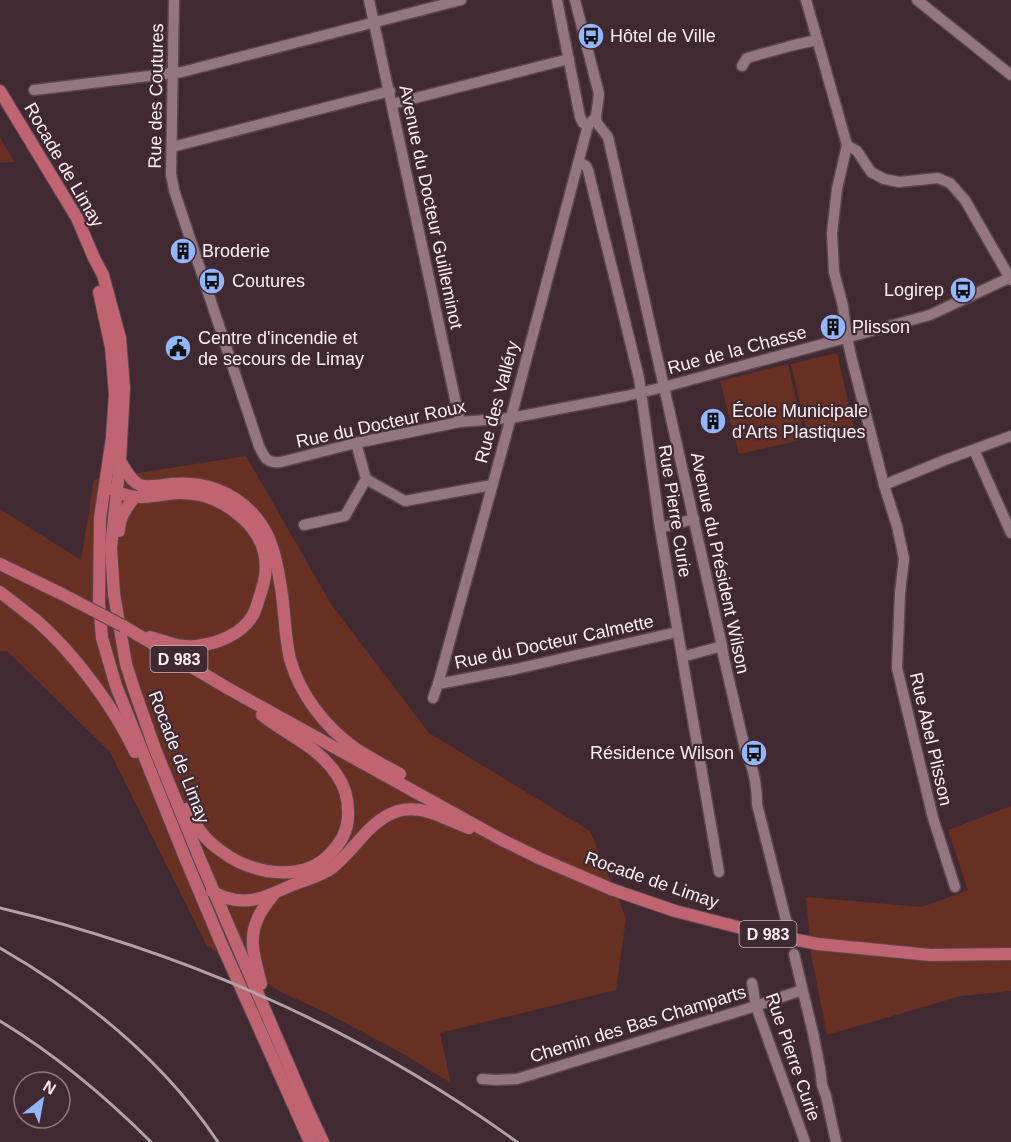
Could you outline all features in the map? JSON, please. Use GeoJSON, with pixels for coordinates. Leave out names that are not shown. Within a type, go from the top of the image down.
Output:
{"type":"FeatureCollection","features":[{"type":"Feature","properties":{"kind":"main road","name":"Rocade de Limay"},"geometry":{"type":"LineString","coordinates":[[0,91],[77,218],[103,275],[120,338],[124,388],[120,461],[100,518],[99,603],[102,638],[116,686],[221,943],[310,1142]]}},
{"type":"Feature","properties":{"kind":"main road","name":"Rocade de Limay"},"geometry":{"type":"LineString","coordinates":[[94,258],[95,275],[111,347],[116,394],[112,438],[111,548],[114,594],[124,654],[155,749],[199,857],[324,1142]]}},
{"type":"Feature","properties":{"kind":"main road"},"geometry":{"type":"LineString","coordinates":[[120,461],[130,476],[140,485]]}},
{"type":"Feature","properties":{"kind":"main road"},"geometry":{"type":"LineString","coordinates":[[111,489],[140,485],[200,484],[222,491],[253,513],[264,526],[272,543],[282,589],[290,657],[296,677],[309,700],[335,733],[357,750],[407,778],[441,806]]}},
{"type":"Feature","properties":{"kind":"main road"},"geometry":{"type":"LineString","coordinates":[[111,489],[134,498],[179,493],[202,495],[221,503],[240,516],[255,531],[266,556],[267,570],[253,615],[245,625],[230,636],[208,644],[178,646],[126,628]]}},
{"type":"Feature","properties":{"kind":"main road"},"geometry":{"type":"LineString","coordinates":[[116,610],[119,597],[119,522],[134,498]]}},
{"type":"Feature","properties":{"kind":"main road","name":"D 983"},"geometry":{"type":"LineString","coordinates":[[0,564],[126,628],[229,689],[502,840]]}},
{"type":"Feature","properties":{"kind":"main road"},"geometry":{"type":"LineString","coordinates":[[0,592],[56,639],[109,705],[173,827]]}},
{"type":"Feature","properties":{"kind":"main road"},"geometry":{"type":"LineString","coordinates":[[155,749],[199,832],[221,851],[241,863],[284,872],[309,868],[327,858],[338,847],[348,823],[347,797],[338,776],[305,743],[266,718],[229,689]]}},
{"type":"Feature","properties":{"kind":"main road"},"geometry":{"type":"LineString","coordinates":[[186,860],[203,882],[216,894],[232,900],[244,901],[274,894],[324,873],[335,866],[378,821],[409,809],[429,812],[502,840]]}},
{"type":"Feature","properties":{"kind":"main road","name":"Rocade de Limay"},"geometry":{"type":"LineString","coordinates":[[502,840],[610,889],[675,911],[761,933],[818,944],[930,956],[1011,954]]}},
{"type":"Feature","properties":{"kind":"main road"},"geometry":{"type":"LineString","coordinates":[[269,1017],[253,952],[252,936],[257,918],[274,894]]}},
{"type":"Feature","properties":{"kind":"street","name":"Rue des Coutures"},"geometry":{"type":"LineString","coordinates":[[174,0],[171,174],[174,190],[259,446],[264,457],[270,462]]}},
{"type":"Feature","properties":{"kind":"street","name":"Avenue du Docteur Guilleminot"},"geometry":{"type":"LineString","coordinates":[[369,0],[460,422]]}},
{"type":"Feature","properties":{"kind":"street"},"geometry":{"type":"LineString","coordinates":[[34,90],[182,72],[461,0]]}},
{"type":"Feature","properties":{"kind":"street"},"geometry":{"type":"LineString","coordinates":[[557,0],[580,117],[588,126]]}},
{"type":"Feature","properties":{"kind":"street","name":"Avenue du Président Wilson"},"geometry":{"type":"LineString","coordinates":[[575,0],[599,94],[597,123],[608,137],[723,654],[745,749],[750,760],[758,804],[787,924]]}},
{"type":"Feature","properties":{"kind":"street","name":"Rue Abel Plisson"},"geometry":{"type":"LineString","coordinates":[[806,0],[847,145],[837,189],[832,232],[834,272],[848,338],[904,559],[900,593],[897,668],[933,818],[955,887]]}},
{"type":"Feature","properties":{"kind":"street"},"geometry":{"type":"LineString","coordinates":[[917,0],[1011,75]]}},
{"type":"Feature","properties":{"kind":"street"},"geometry":{"type":"LineString","coordinates":[[742,66],[747,58],[817,40]]}},
{"type":"Feature","properties":{"kind":"street"},"geometry":{"type":"LineString","coordinates":[[393,104],[568,59]]}},
{"type":"Feature","properties":{"kind":"street"},"geometry":{"type":"LineString","coordinates":[[172,147],[390,91]]}},
{"type":"Feature","properties":{"kind":"street","name":"Rue des Valléry"},"geometry":{"type":"LineString","coordinates":[[433,698],[511,418],[588,126],[596,117]]}},
{"type":"Feature","properties":{"kind":"street"},"geometry":{"type":"LineString","coordinates":[[847,145],[857,152],[871,172],[884,179],[899,182],[938,178],[950,183],[965,201],[1011,278]]}},
{"type":"Feature","properties":{"kind":"street","name":"Rue Pierre Curie"},"geometry":{"type":"LineString","coordinates":[[579,162],[588,170],[639,378],[660,528],[719,872]]}},
{"type":"Feature","properties":{"kind":"street","name":"Rue de la Chasse"},"geometry":{"type":"LineString","coordinates":[[640,393],[930,315],[1011,278]]}},
{"type":"Feature","properties":{"kind":"street","name":"Rue du Docteur Roux"},"geometry":{"type":"LineString","coordinates":[[270,462],[277,463],[356,442],[460,422],[511,418],[640,393]]}},
{"type":"Feature","properties":{"kind":"street"},"geometry":{"type":"LineString","coordinates":[[884,484],[945,459],[1011,436]]}},
{"type":"Feature","properties":{"kind":"street"},"geometry":{"type":"LineString","coordinates":[[304,525],[345,516],[366,480],[356,442]]}},
{"type":"Feature","properties":{"kind":"street"},"geometry":{"type":"LineString","coordinates":[[975,450],[1011,533]]}},
{"type":"Feature","properties":{"kind":"street"},"geometry":{"type":"LineString","coordinates":[[366,480],[405,501],[492,485]]}},
{"type":"Feature","properties":{"kind":"street"},"geometry":{"type":"LineString","coordinates":[[660,528],[694,519]]}},
{"type":"Feature","properties":{"kind":"street","name":"Rue du Docteur Calmette"},"geometry":{"type":"LineString","coordinates":[[438,684],[516,669],[677,632]]}},
{"type":"Feature","properties":{"kind":"street"},"geometry":{"type":"LineString","coordinates":[[682,657],[722,646]]}},
{"type":"Feature","properties":{"kind":"street"},"geometry":{"type":"LineString","coordinates":[[794,954],[816,1044],[822,1085],[836,1142]]}},
{"type":"Feature","properties":{"kind":"street","name":"Rue Pierre Curie"},"geometry":{"type":"LineString","coordinates":[[752,983],[756,1006],[805,1142]]}},
{"type":"Feature","properties":{"kind":"street","name":"Chemin des Bas Champarts"},"geometry":{"type":"LineString","coordinates":[[482,1079],[517,1078],[802,990]]}},
{"type":"Feature","properties":{"kind":"shaded area"},"geometry":{"type":"Polygon","coordinates":[[[0,137],[14,162],[0,163],[0,137]]]}},
{"type":"Feature","properties":{"kind":"shaded area"},"geometry":{"type":"Polygon","coordinates":[[[837,353],[854,428],[808,438],[791,364],[837,353]]]}},
{"type":"Feature","properties":{"kind":"shaded area"},"geometry":{"type":"Polygon","coordinates":[[[788,364],[805,439],[739,454],[720,381],[788,364]]]}},
{"type":"Feature","properties":{"kind":"shaded area"},"geometry":{"type":"Polygon","coordinates":[[[246,456],[331,604],[429,733],[590,831],[626,918],[616,990],[440,1033],[451,1083],[331,1015],[281,992],[207,946],[110,752],[7,651],[0,651],[0,509],[81,560],[94,480],[246,456]]]}},
{"type":"Feature","properties":{"kind":"shaded area"},"geometry":{"type":"Polygon","coordinates":[[[1011,806],[1011,991],[961,996],[827,1035],[811,954],[806,897],[922,907],[968,890],[948,830],[1011,806]]]}},
{"type":"Feature","properties":{"kind":"railway"},"geometry":{"type":"LineString","coordinates":[[0,908],[137,947],[270,1000],[334,1030],[397,1064],[517,1142]]}},
{"type":"Feature","properties":{"kind":"railway"},"geometry":{"type":"LineString","coordinates":[[0,948],[62,987],[120,1033],[173,1084],[218,1142]]}},
{"type":"Feature","properties":{"kind":"railway"},"geometry":{"type":"LineString","coordinates":[[0,1021],[79,1077],[151,1142]]}},
{"type":"Feature","properties":{"kind":"place","name":"Hôtel de Ville"},"geometry":{"type":"Point","coordinates":[591,36]}},
{"type":"Feature","properties":{"kind":"place","name":"Broderie"},"geometry":{"type":"Point","coordinates":[183,251]}},
{"type":"Feature","properties":{"kind":"place","name":"Coutures"},"geometry":{"type":"Point","coordinates":[212,281]}},
{"type":"Feature","properties":{"kind":"place","name":"Logirep"},"geometry":{"type":"Point","coordinates":[963,290]}},
{"type":"Feature","properties":{"kind":"place","name":"Plisson"},"geometry":{"type":"Point","coordinates":[833,327]}},
{"type":"Feature","properties":{"kind":"place","name":"Centre d'incendie et de secours de Limay"},"geometry":{"type":"Point","coordinates":[178,348]}},
{"type":"Feature","properties":{"kind":"place","name":"École Municipale d'Arts Plastiques"},"geometry":{"type":"Point","coordinates":[713,421]}},
{"type":"Feature","properties":{"kind":"place","name":"Résidence Wilson"},"geometry":{"type":"Point","coordinates":[754,753]}}]}
